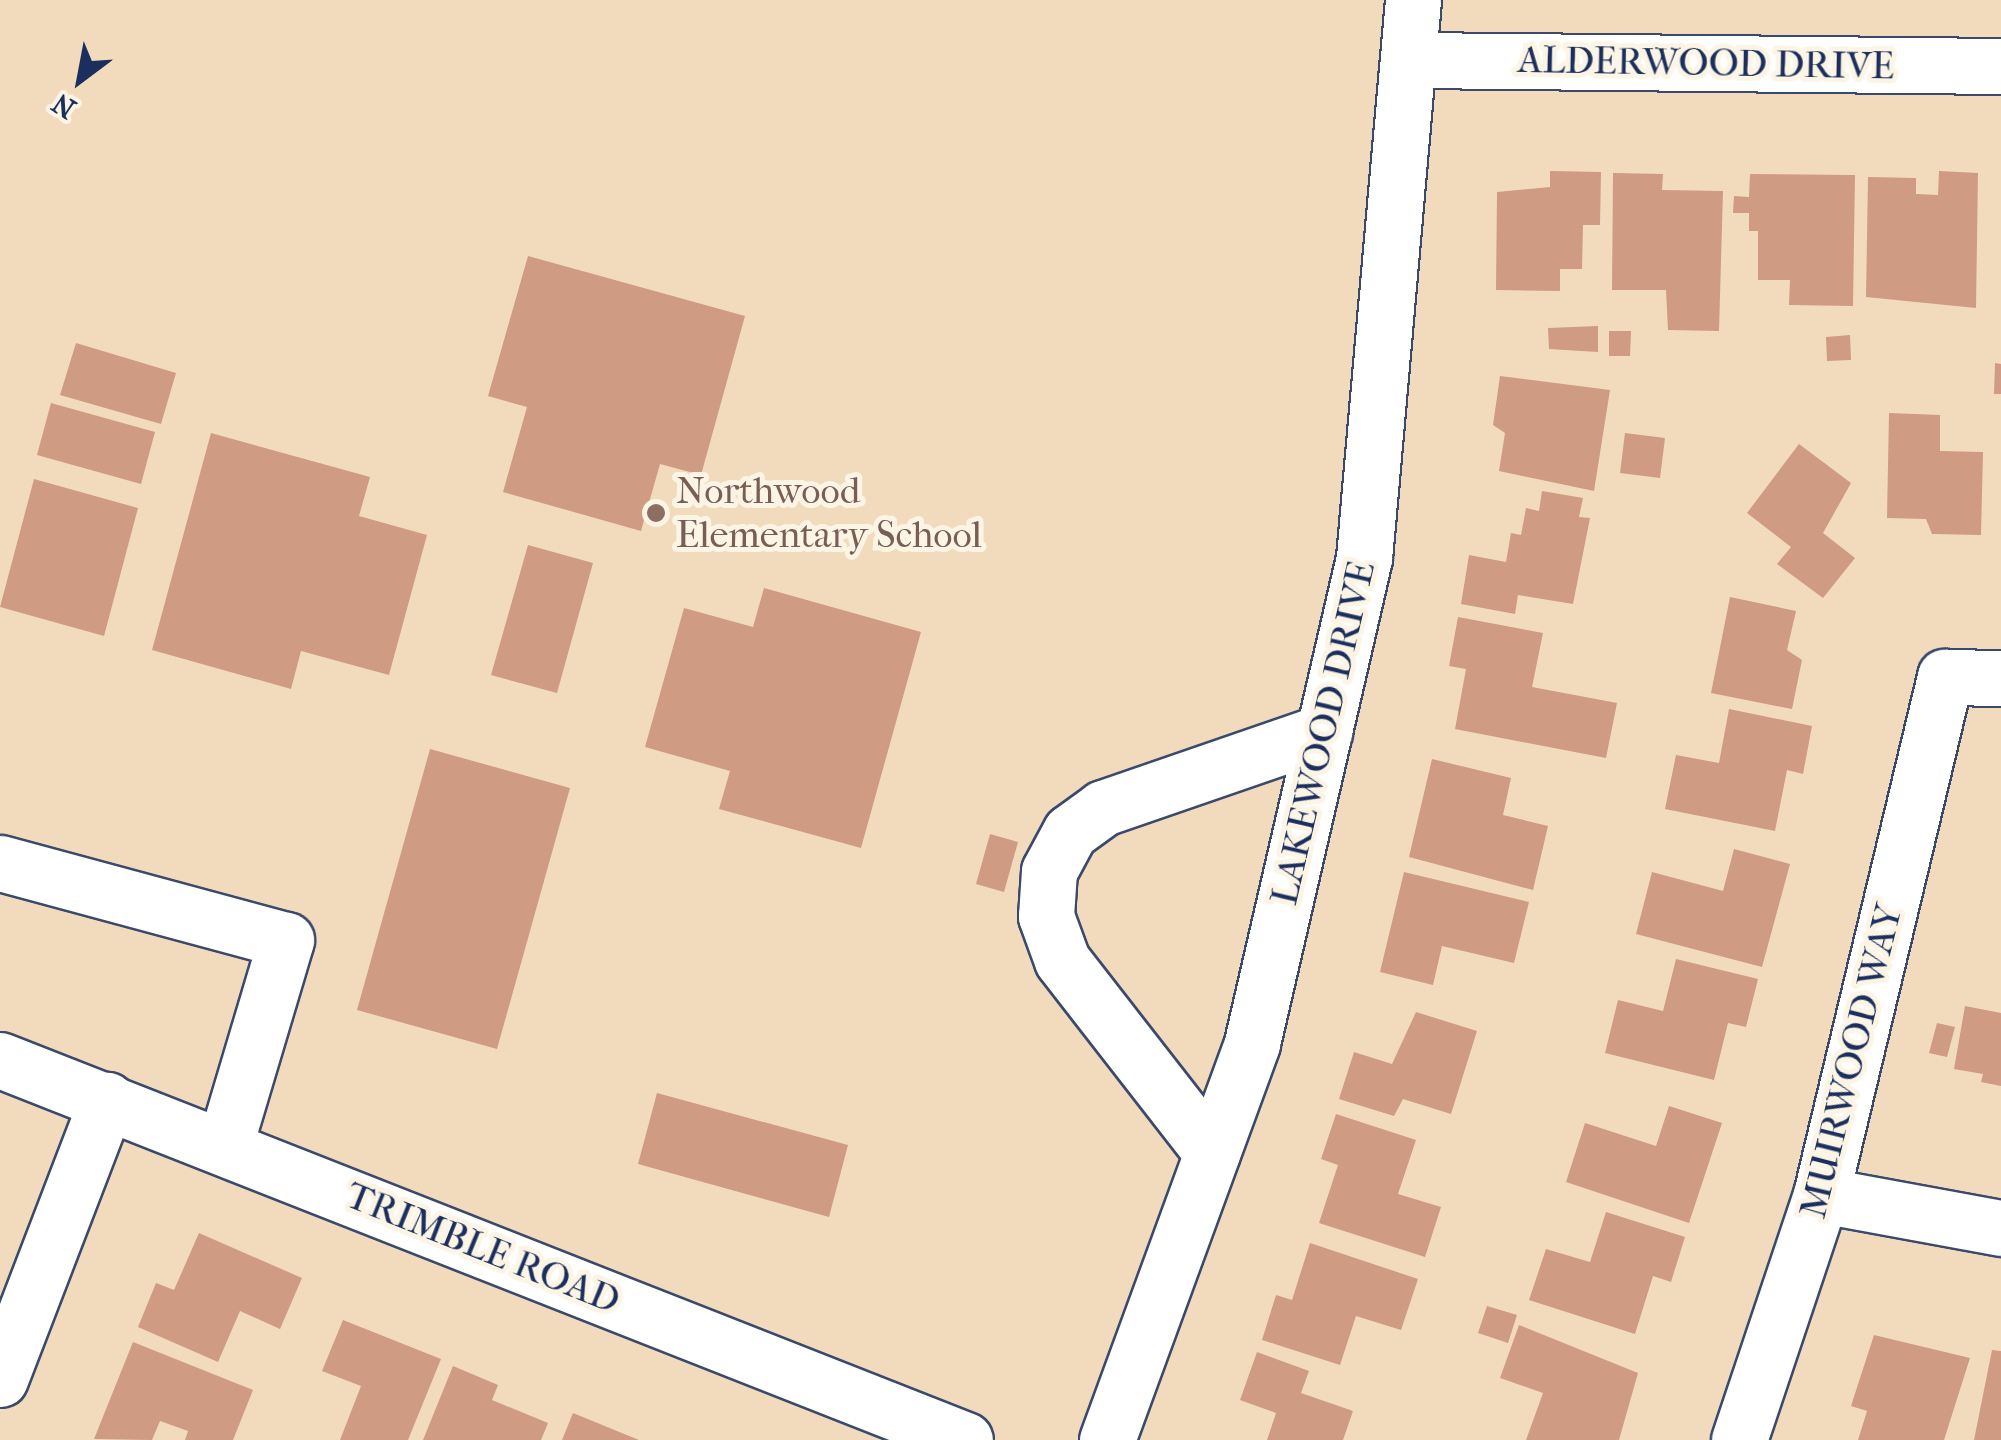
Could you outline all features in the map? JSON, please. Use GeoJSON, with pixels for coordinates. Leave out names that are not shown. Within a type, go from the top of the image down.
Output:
{"type":"FeatureCollection","features":[{"type":"Feature","properties":{"kind":"street","name":"LAKEWOOD DRIVE"},"geometry":{"type":"LineString","coordinates":[[1107,1440],[1252,1043],[1364,558],[1412,60],[1413,0]]}},
{"type":"Feature","properties":{"kind":"street","name":"ALDERWOOD DRIVE"},"geometry":{"type":"LineString","coordinates":[[1412,60],[2001,66]]}},
{"type":"Feature","properties":{"kind":"street","name":"MUIRWOOD WAY"},"geometry":{"type":"LineString","coordinates":[[1739,1440],[1821,1195],[1945,678],[2001,678]]}},
{"type":"Feature","properties":{"kind":"street"},"geometry":{"type":"LineString","coordinates":[[1212,1153],[1062,960],[1046,916],[1050,871],[1070,832],[1104,808],[1324,732]]}},
{"type":"Feature","properties":{"kind":"street"},"geometry":{"type":"LineString","coordinates":[[0,863],[286,940],[225,1145]]}},
{"type":"Feature","properties":{"kind":"street","name":"TRIMBLE ROAD"},"geometry":{"type":"LineString","coordinates":[[0,1060],[225,1145],[966,1440]]}},
{"type":"Feature","properties":{"kind":"street"},"geometry":{"type":"LineString","coordinates":[[0,1379],[107,1100]]}},
{"type":"Feature","properties":{"kind":"street"},"geometry":{"type":"LineString","coordinates":[[1821,1195],[2001,1228]]}},
{"type":"Feature","properties":{"kind":"building"},"geometry":{"type":"Polygon","coordinates":[[[1550,171],[1601,172],[1600,225],[1583,225],[1582,269],[1560,269],[1560,291],[1496,290],[1497,192],[1550,187],[1550,171]]]}},
{"type":"Feature","properties":{"kind":"building"},"geometry":{"type":"Polygon","coordinates":[[[1939,171],[1978,173],[1976,308],[1866,297],[1868,177],[1916,178],[1916,194],[1938,195],[1939,171]]]}},
{"type":"Feature","properties":{"kind":"building"},"geometry":{"type":"Polygon","coordinates":[[[1613,173],[1663,174],[1662,190],[1723,191],[1719,331],[1668,330],[1666,290],[1612,290],[1613,173]]]}},
{"type":"Feature","properties":{"kind":"building"},"geometry":{"type":"Polygon","coordinates":[[[1750,174],[1855,175],[1853,306],[1789,305],[1790,280],[1758,280],[1758,231],[1749,231],[1749,213],[1733,213],[1734,196],[1749,197],[1750,174]]]}},
{"type":"Feature","properties":{"kind":"building"},"geometry":{"type":"Polygon","coordinates":[[[528,256],[745,316],[701,475],[660,464],[641,531],[503,492],[527,407],[488,396],[528,256]]]}},
{"type":"Feature","properties":{"kind":"building"},"geometry":{"type":"Polygon","coordinates":[[[1598,326],[1598,352],[1549,349],[1548,328],[1598,326]]]}},
{"type":"Feature","properties":{"kind":"building"},"geometry":{"type":"Polygon","coordinates":[[[1609,331],[1631,331],[1630,356],[1609,356],[1609,331]]]}},
{"type":"Feature","properties":{"kind":"building"},"geometry":{"type":"Polygon","coordinates":[[[1850,335],[1851,360],[1827,361],[1826,337],[1850,335]]]}},
{"type":"Feature","properties":{"kind":"building"},"geometry":{"type":"Polygon","coordinates":[[[76,343],[176,373],[161,424],[60,395],[76,343]]]}},
{"type":"Feature","properties":{"kind":"building"},"geometry":{"type":"Polygon","coordinates":[[[1995,363],[2001,364],[2001,394],[1994,394],[1995,363]]]}},
{"type":"Feature","properties":{"kind":"building"},"geometry":{"type":"Polygon","coordinates":[[[1500,376],[1610,390],[1594,491],[1499,471],[1505,433],[1493,425],[1500,376]]]}},
{"type":"Feature","properties":{"kind":"building"},"geometry":{"type":"Polygon","coordinates":[[[51,403],[155,432],[141,484],[37,455],[51,403]]]}},
{"type":"Feature","properties":{"kind":"building"},"geometry":{"type":"Polygon","coordinates":[[[1889,413],[1940,415],[1940,451],[1983,452],[1981,535],[1932,534],[1926,519],[1887,518],[1889,413]]]}},
{"type":"Feature","properties":{"kind":"building"},"geometry":{"type":"Polygon","coordinates":[[[211,433],[370,477],[359,516],[427,535],[389,675],[301,651],[291,689],[152,650],[211,433]]]}},
{"type":"Feature","properties":{"kind":"building"},"geometry":{"type":"Polygon","coordinates":[[[1625,433],[1665,438],[1660,478],[1620,473],[1625,433]]]}},
{"type":"Feature","properties":{"kind":"building"},"geometry":{"type":"Polygon","coordinates":[[[1799,444],[1851,483],[1823,533],[1855,558],[1823,598],[1777,564],[1791,547],[1747,513],[1799,444]]]}},
{"type":"Feature","properties":{"kind":"building"},"geometry":{"type":"Polygon","coordinates":[[[34,479],[138,508],[104,636],[0,607],[34,479]]]}},
{"type":"Feature","properties":{"kind":"building"},"geometry":{"type":"Polygon","coordinates":[[[1542,491],[1583,498],[1579,517],[1590,518],[1573,604],[1518,595],[1515,614],[1461,604],[1469,555],[1506,562],[1511,533],[1521,535],[1526,508],[1539,511],[1542,491]]]}},
{"type":"Feature","properties":{"kind":"building"},"geometry":{"type":"Polygon","coordinates":[[[528,545],[593,563],[557,693],[491,675],[528,545]]]}},
{"type":"Feature","properties":{"kind":"building"},"geometry":{"type":"Polygon","coordinates":[[[764,588],[921,632],[861,848],[719,809],[730,771],[645,747],[684,608],[753,627],[764,588]]]}},
{"type":"Feature","properties":{"kind":"building"},"geometry":{"type":"Polygon","coordinates":[[[1730,597],[1796,611],[1787,650],[1802,660],[1792,709],[1711,693],[1730,597]]]}},
{"type":"Feature","properties":{"kind":"building"},"geometry":{"type":"Polygon","coordinates":[[[1458,617],[1543,633],[1532,687],[1617,703],[1606,758],[1455,729],[1466,669],[1449,666],[1458,617]]]}},
{"type":"Feature","properties":{"kind":"building"},"geometry":{"type":"Polygon","coordinates":[[[1729,709],[1812,726],[1803,774],[1787,770],[1775,831],[1665,809],[1676,755],[1719,763],[1729,709]]]}},
{"type":"Feature","properties":{"kind":"building"},"geometry":{"type":"Polygon","coordinates":[[[430,749],[570,788],[497,1049],[357,1010],[430,749]]]}},
{"type":"Feature","properties":{"kind":"building"},"geometry":{"type":"Polygon","coordinates":[[[1432,759],[1511,778],[1503,815],[1548,826],[1533,890],[1409,857],[1432,759]]]}},
{"type":"Feature","properties":{"kind":"building"},"geometry":{"type":"Polygon","coordinates":[[[990,834],[1018,842],[1004,892],[976,884],[990,834]]]}},
{"type":"Feature","properties":{"kind":"building"},"geometry":{"type":"Polygon","coordinates":[[[1734,849],[1790,864],[1762,967],[1636,934],[1652,872],[1723,891],[1734,849]]]}},
{"type":"Feature","properties":{"kind":"building"},"geometry":{"type":"Polygon","coordinates":[[[1404,872],[1529,902],[1514,963],[1442,946],[1433,985],[1380,972],[1404,872]]]}},
{"type":"Feature","properties":{"kind":"building"},"geometry":{"type":"Polygon","coordinates":[[[1676,959],[1758,979],[1746,1027],[1728,1023],[1714,1080],[1605,1053],[1618,1000],[1663,1011],[1676,959]]]}},
{"type":"Feature","properties":{"kind":"building"},"geometry":{"type":"Polygon","coordinates":[[[1965,1006],[2001,1013],[2001,1086],[1981,1082],[1983,1074],[1954,1069],[1965,1006]]]}},
{"type":"Feature","properties":{"kind":"building"},"geometry":{"type":"Polygon","coordinates":[[[1416,1012],[1477,1031],[1451,1114],[1403,1099],[1394,1116],[1339,1099],[1354,1052],[1392,1064],[1416,1012]]]}},
{"type":"Feature","properties":{"kind":"building"},"geometry":{"type":"Polygon","coordinates":[[[1937,1023],[1955,1027],[1947,1057],[1929,1053],[1937,1023]]]}},
{"type":"Feature","properties":{"kind":"building"},"geometry":{"type":"Polygon","coordinates":[[[657,1093],[848,1145],[829,1217],[638,1164],[657,1093]]]}},
{"type":"Feature","properties":{"kind":"building"},"geometry":{"type":"Polygon","coordinates":[[[1669,1106],[1722,1123],[1689,1223],[1566,1182],[1585,1123],[1656,1146],[1669,1106]]]}},
{"type":"Feature","properties":{"kind":"building"},"geometry":{"type":"Polygon","coordinates":[[[1336,1114],[1416,1140],[1398,1194],[1441,1207],[1425,1257],[1319,1223],[1338,1165],[1321,1159],[1336,1114]]]}},
{"type":"Feature","properties":{"kind":"building"},"geometry":{"type":"Polygon","coordinates":[[[1606,1212],[1685,1237],[1671,1282],[1653,1276],[1635,1334],[1529,1300],[1546,1249],[1590,1262],[1606,1212]]]}},
{"type":"Feature","properties":{"kind":"building"},"geometry":{"type":"Polygon","coordinates":[[[199,1233],[302,1278],[280,1329],[240,1311],[218,1362],[138,1327],[156,1283],[174,1290],[199,1233]]]}},
{"type":"Feature","properties":{"kind":"building"},"geometry":{"type":"Polygon","coordinates":[[[1310,1243],[1418,1279],[1401,1330],[1356,1316],[1340,1365],[1262,1340],[1276,1295],[1292,1300],[1310,1243]]]}},
{"type":"Feature","properties":{"kind":"building"},"geometry":{"type":"Polygon","coordinates":[[[1487,1306],[1517,1315],[1508,1343],[1478,1333],[1487,1306]]]}},
{"type":"Feature","properties":{"kind":"building"},"geometry":{"type":"Polygon","coordinates":[[[343,1320],[441,1359],[408,1440],[340,1440],[361,1386],[322,1371],[343,1320]]]}},
{"type":"Feature","properties":{"kind":"building"},"geometry":{"type":"Polygon","coordinates":[[[1519,1325],[1638,1373],[1619,1440],[1526,1440],[1543,1393],[1500,1378],[1519,1325]]]}},
{"type":"Feature","properties":{"kind":"building"},"geometry":{"type":"Polygon","coordinates":[[[1874,1335],[1970,1358],[1944,1440],[1858,1440],[1867,1411],[1851,1406],[1874,1335]]]}},
{"type":"Feature","properties":{"kind":"building"},"geometry":{"type":"Polygon","coordinates":[[[133,1342],[253,1390],[233,1440],[185,1440],[188,1431],[160,1421],[152,1440],[94,1439],[133,1342]]]}},
{"type":"Feature","properties":{"kind":"building"},"geometry":{"type":"Polygon","coordinates":[[[1992,1350],[2001,1351],[2001,1440],[1974,1440],[1992,1350]]]}},
{"type":"Feature","properties":{"kind":"building"},"geometry":{"type":"Polygon","coordinates":[[[1257,1352],[1309,1371],[1301,1393],[1353,1411],[1343,1440],[1267,1440],[1276,1413],[1240,1400],[1257,1352]]]}},
{"type":"Feature","properties":{"kind":"building"},"geometry":{"type":"Polygon","coordinates":[[[453,1366],[498,1385],[492,1400],[548,1423],[541,1440],[423,1440],[453,1366]]]}},
{"type":"Feature","properties":{"kind":"building"},"geometry":{"type":"Polygon","coordinates":[[[573,1413],[639,1440],[562,1440],[573,1413]]]}},
{"type":"Feature","properties":{"kind":"place","name":"Northwood Elementary School"},"geometry":{"type":"Point","coordinates":[656,513]}}]}
